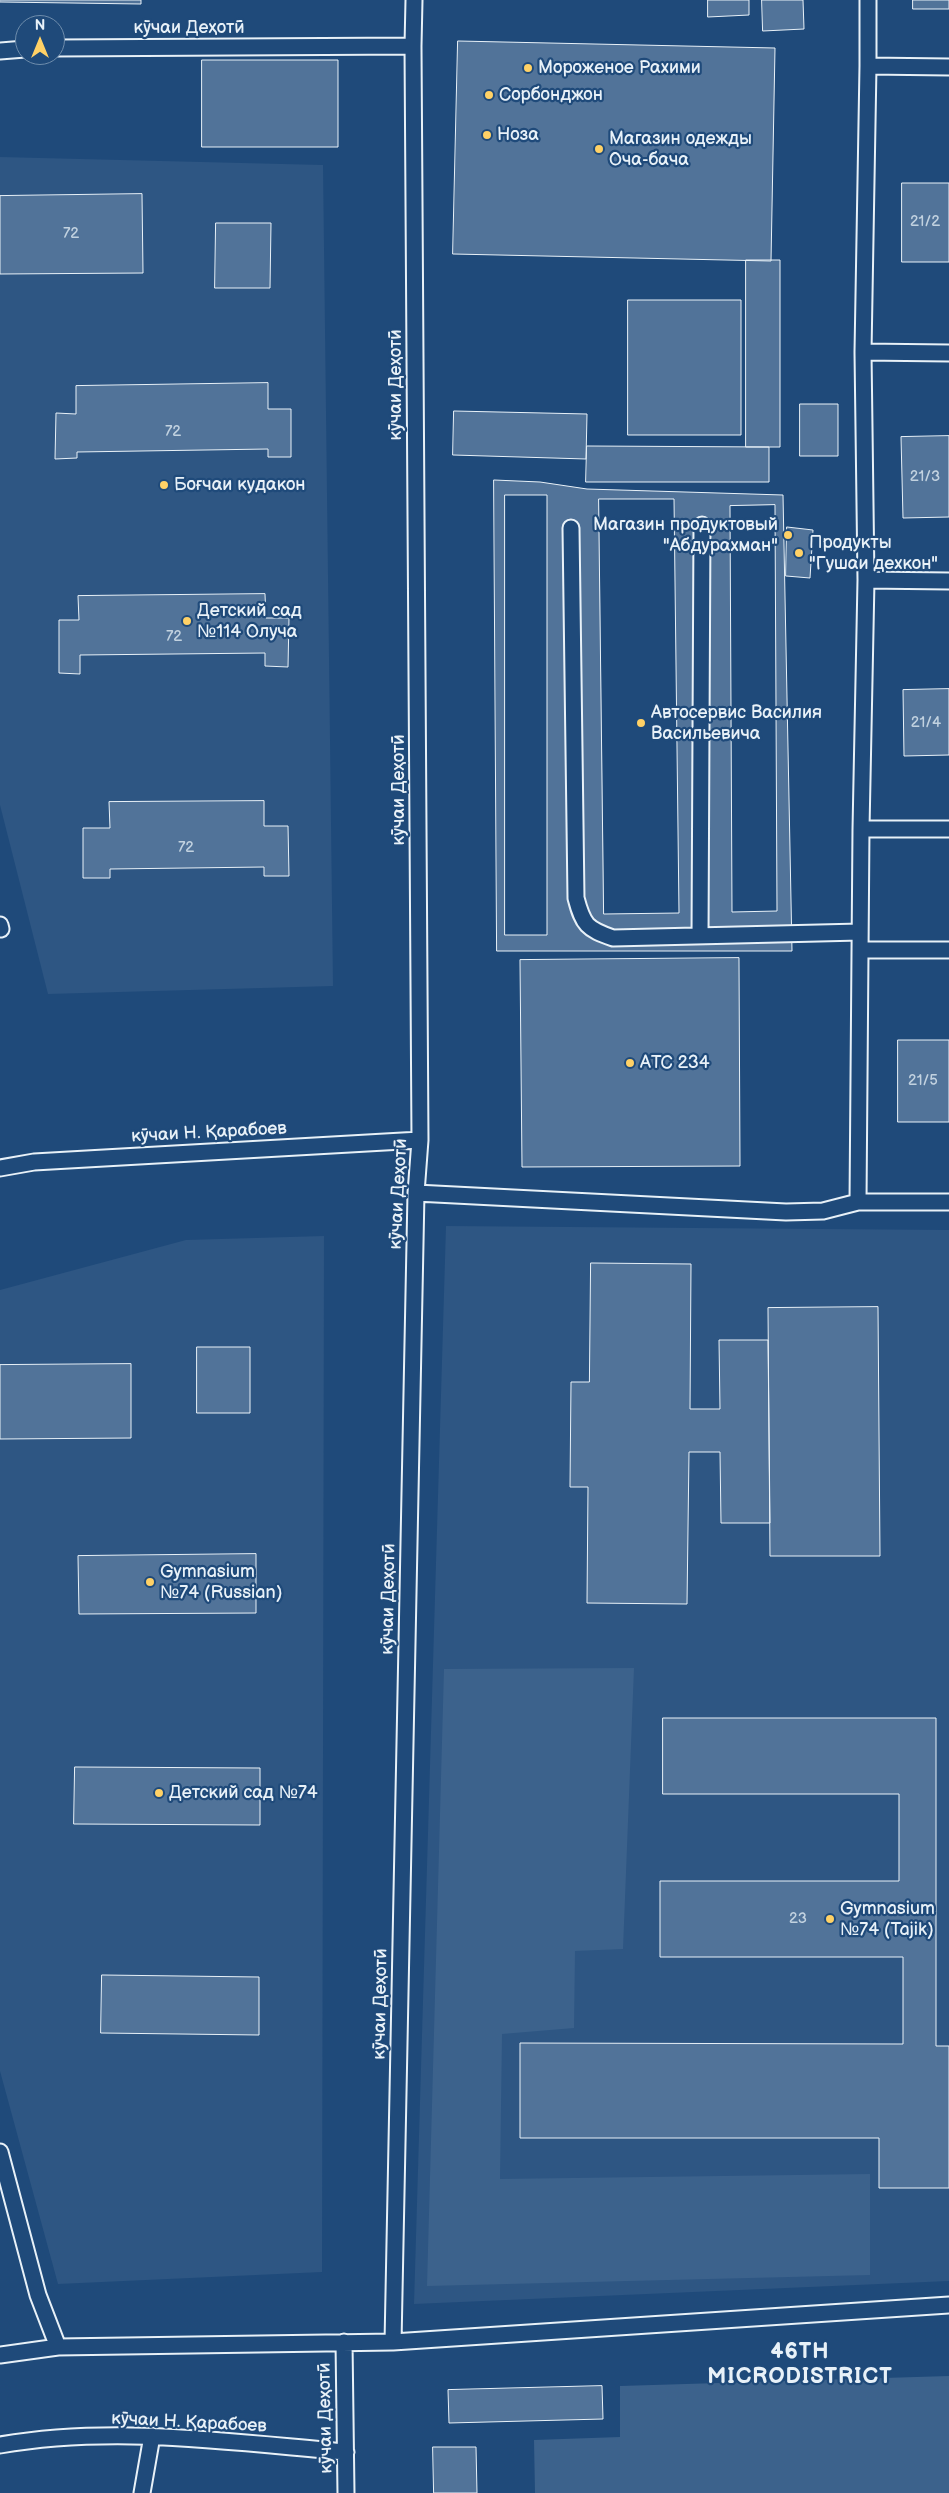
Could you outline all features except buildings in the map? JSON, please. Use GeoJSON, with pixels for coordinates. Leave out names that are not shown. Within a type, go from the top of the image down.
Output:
{"type":"FeatureCollection","features":[{"type":"Feature","properties":{"kind":"lane","name":"кӯчаи Деҳотӣ"},"geometry":{"type":"LineString","coordinates":[[393,2342],[416,1193],[420,1140],[412,46],[414,0]]}},
{"type":"Feature","properties":{"kind":"lane"},"geometry":{"type":"LineString","coordinates":[[858,1202],[861,829],[866,580],[863,352],[868,0]]}},
{"type":"Feature","properties":{"kind":"lane","name":"кӯчаи Деҳотӣ"},"geometry":{"type":"LineString","coordinates":[[65,48],[412,46]]}},
{"type":"Feature","properties":{"kind":"lane"},"geometry":{"type":"LineString","coordinates":[[0,51],[15,50]]}},
{"type":"Feature","properties":{"kind":"lane"},"geometry":{"type":"LineString","coordinates":[[868,66],[949,67]]}},
{"type":"Feature","properties":{"kind":"lane"},"geometry":{"type":"LineString","coordinates":[[863,352],[949,353]]}},
{"type":"Feature","properties":{"kind":"lane"},"geometry":{"type":"LineString","coordinates":[[700,936],[702,525]]}},
{"type":"Feature","properties":{"kind":"lane"},"geometry":{"type":"LineString","coordinates":[[571,528],[576,898],[581,919],[597,932],[614,938],[860,932]]}},
{"type":"Feature","properties":{"kind":"lane"},"geometry":{"type":"LineString","coordinates":[[866,580],[949,581]]}},
{"type":"Feature","properties":{"kind":"lane"},"geometry":{"type":"LineString","coordinates":[[861,829],[949,829]]}},
{"type":"Feature","properties":{"kind":"lane"},"geometry":{"type":"LineString","coordinates":[[860,950],[949,950]]}},
{"type":"Feature","properties":{"kind":"lane","name":"кӯчаи Н. Қарабоев"},"geometry":{"type":"LineString","coordinates":[[0,1168],[34,1162],[420,1140]]}},
{"type":"Feature","properties":{"kind":"lane"},"geometry":{"type":"LineString","coordinates":[[416,1193],[786,1212],[823,1210],[858,1202],[949,1202]]}},
{"type":"Feature","properties":{"kind":"lane"},"geometry":{"type":"LineString","coordinates":[[0,2152],[38,2295],[58,2347]]}},
{"type":"Feature","properties":{"kind":"lane"},"geometry":{"type":"LineString","coordinates":[[0,2355],[58,2347],[393,2342],[949,2305]]}},
{"type":"Feature","properties":{"kind":"lane","name":"кӯчаи Деҳотӣ"},"geometry":{"type":"LineString","coordinates":[[344,2342],[346,2493]]}},
{"type":"Feature","properties":{"kind":"lane"},"geometry":{"type":"LineString","coordinates":[[142,2493],[152,2436]]}},
{"type":"Feature","properties":{"kind":"lane","name":"кӯчаи Н. Қарабоев"},"geometry":{"type":"LineString","coordinates":[[0,2445],[37,2438],[152,2436],[346,2452]]}},
{"type":"Feature","properties":{"kind":"shaded area","name":"Боғчаи кудакон"},"geometry":{"type":"Polygon","coordinates":[[[0,157],[323,165],[333,986],[48,994],[0,805],[0,157]]]}},
{"type":"Feature","properties":{"kind":"shaded area"},"geometry":{"type":"Polygon","coordinates":[[[446,1226],[949,1230],[949,2281],[414,2304],[446,1226]]]}},
{"type":"Feature","properties":{"kind":"shaded area"},"geometry":{"type":"Polygon","coordinates":[[[324,1236],[322,2272],[58,2284],[0,2071],[0,1290],[186,1240],[324,1236]]]}},
{"type":"Feature","properties":{"kind":"shaded area"},"geometry":{"type":"Polygon","coordinates":[[[634,1668],[623,1949],[575,1951],[574,2028],[502,2034],[500,2179],[870,2174],[870,2275],[427,2286],[444,1669],[634,1668]]]}},
{"type":"Feature","properties":{"kind":"shaded area"},"geometry":{"type":"Polygon","coordinates":[[[949,2376],[949,2493],[535,2493],[534,2440],[620,2437],[620,2386],[949,2376]]]}},
{"type":"Feature","properties":{"kind":"place","name":"Мороженое Рахими"},"geometry":{"type":"Point","coordinates":[528,68]}},
{"type":"Feature","properties":{"kind":"place","name":"Сорбонджон"},"geometry":{"type":"Point","coordinates":[489,95]}},
{"type":"Feature","properties":{"kind":"place","name":"Ноза"},"geometry":{"type":"Point","coordinates":[487,135]}},
{"type":"Feature","properties":{"kind":"place","name":"Магазин одежды Оча-бача"},"geometry":{"type":"Point","coordinates":[599,149]}},
{"type":"Feature","properties":{"kind":"place","name":"Боғчаи кудакон"},"geometry":{"type":"Point","coordinates":[164,485]}},
{"type":"Feature","properties":{"kind":"place","name":"Магазин продуктовый \"Абдурахман\""},"geometry":{"type":"Point","coordinates":[788,535]}},
{"type":"Feature","properties":{"kind":"place","name":"Продукты \"Гушаи дехкон\""},"geometry":{"type":"Point","coordinates":[799,553]}},
{"type":"Feature","properties":{"kind":"place","name":"Детский сад №114 Олуча"},"geometry":{"type":"Point","coordinates":[187,621]}},
{"type":"Feature","properties":{"kind":"place","name":"Автосервис Василия Васильевича"},"geometry":{"type":"Point","coordinates":[641,723]}},
{"type":"Feature","properties":{"kind":"place","name":"АТС 234"},"geometry":{"type":"Point","coordinates":[630,1063]}},
{"type":"Feature","properties":{"kind":"place","name":"Gymnasium №74 (Russian)"},"geometry":{"type":"Point","coordinates":[150,1582]}},
{"type":"Feature","properties":{"kind":"place","name":"Детский сад №74"},"geometry":{"type":"Point","coordinates":[159,1793]}},
{"type":"Feature","properties":{"kind":"place","name":"Gymnasium №74 (Tajik)"},"geometry":{"type":"Point","coordinates":[830,1919]}},
{"type":"Feature","properties":{"kind":"district","name":"46TH MICRODISTRICT"},"geometry":{"type":"Point","coordinates":[800,2364]}}]}
